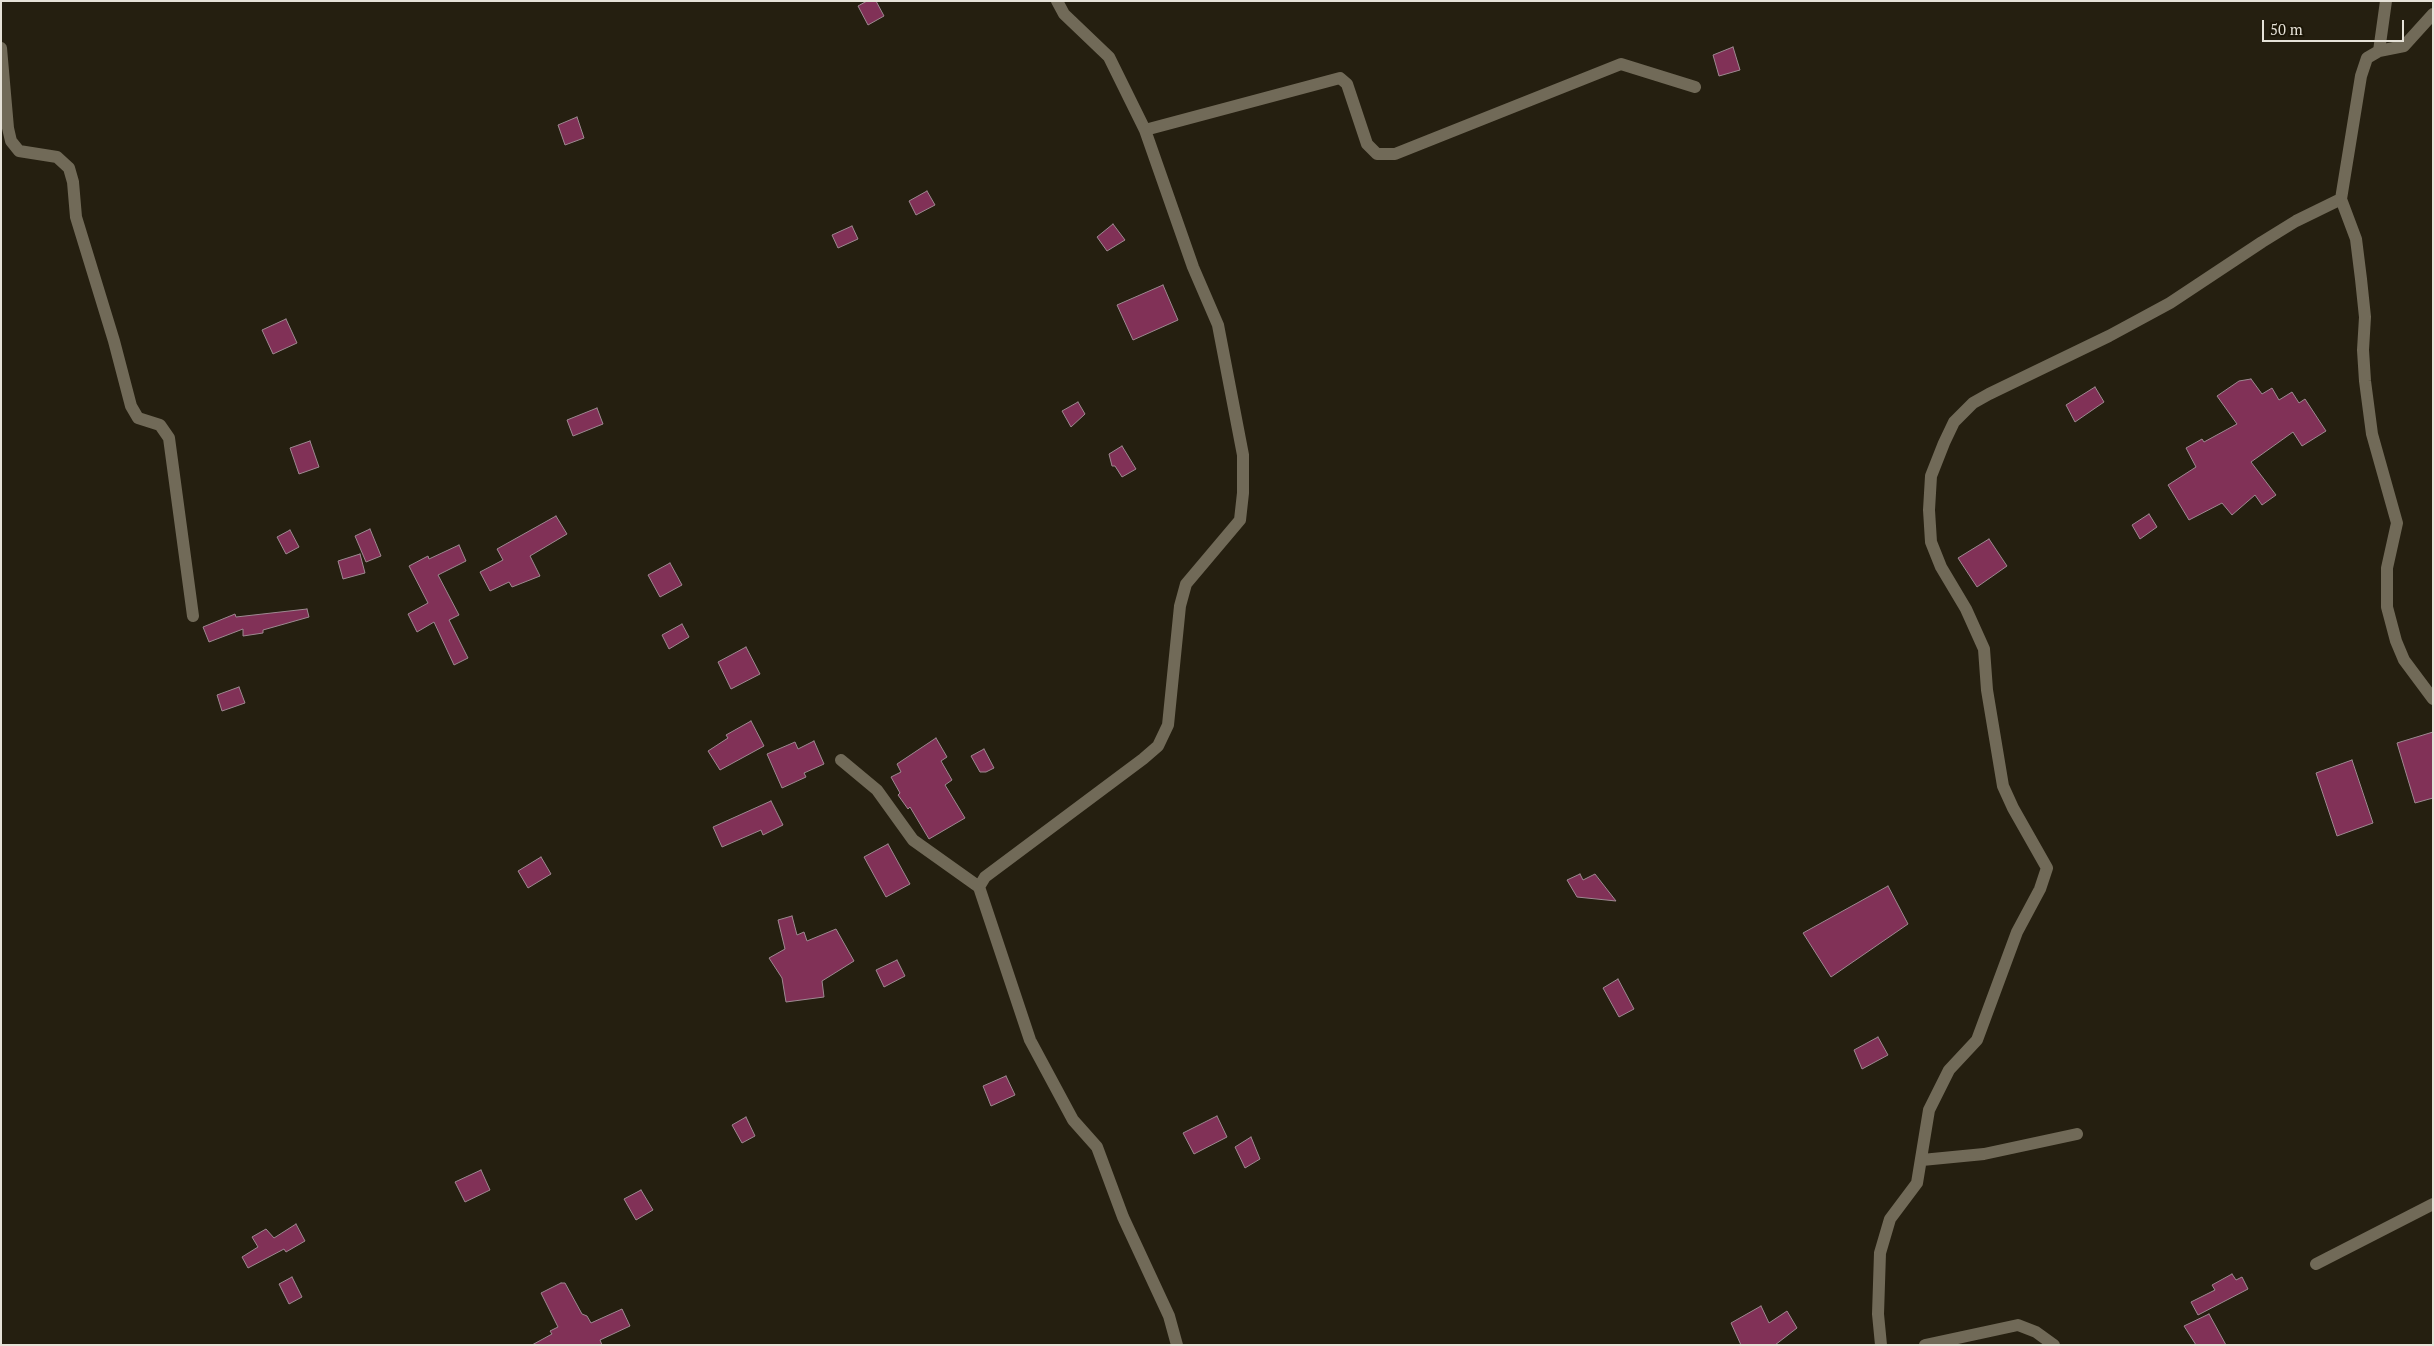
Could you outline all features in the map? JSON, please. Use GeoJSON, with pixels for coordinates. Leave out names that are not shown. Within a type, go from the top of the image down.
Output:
{"type":"FeatureCollection","features":[{"type":"Feature","properties":{"kind":"street"},"geometry":{"type":"LineString","coordinates":[[979,887],[985,877],[1143,760],[1158,746],[1168,725],[1180,606],[1186,584],[1240,520],[1243,493],[1243,455],[1218,326],[1193,267],[1145,130],[1109,57],[1064,14],[1057,1]]}},
{"type":"Feature","properties":{"kind":"street"},"geometry":{"type":"LineString","coordinates":[[2379,51],[2386,1]]}},
{"type":"Feature","properties":{"kind":"street"},"geometry":{"type":"LineString","coordinates":[[2433,14],[2404,46],[2379,51],[2367,58],[2361,76],[2341,199],[2356,239],[2365,317],[2364,374],[2372,434],[2397,523],[2387,568],[2387,607],[2396,641],[2404,660],[2433,699]]}},
{"type":"Feature","properties":{"kind":"street"},"geometry":{"type":"LineString","coordinates":[[1,48],[8,128],[11,140],[19,151],[58,157],[69,168],[73,182],[76,217],[114,341],[131,406],[138,418],[160,425],[168,438],[193,616]]}},
{"type":"Feature","properties":{"kind":"street"},"geometry":{"type":"LineString","coordinates":[[1145,130],[1340,78],[1347,84],[1367,144],[1378,154],[1395,154],[1621,64],[1695,87]]}},
{"type":"Feature","properties":{"kind":"street"},"geometry":{"type":"LineString","coordinates":[[1881,1345],[1878,1314],[1880,1253],[1890,1219],[1917,1183],[1929,1110],[1949,1070],[1977,1040],[2017,932],[2040,889],[2047,868],[2013,808],[2003,786],[1987,690],[1984,649],[1966,609],[1941,567],[1931,542],[1929,510],[1931,476],[1944,443],[1954,422],[1973,403],[2110,336],[2170,303],[2296,221],[2341,199]]}},
{"type":"Feature","properties":{"kind":"street"},"geometry":{"type":"LineString","coordinates":[[841,760],[878,790],[913,840],[979,887],[1030,1040],[1073,1120],[1097,1147],[1124,1217],[1169,1316],[1177,1345]]}},
{"type":"Feature","properties":{"kind":"street"},"geometry":{"type":"LineString","coordinates":[[1922,1160],[1984,1154],[2077,1134]]}},
{"type":"Feature","properties":{"kind":"street"},"geometry":{"type":"LineString","coordinates":[[2316,1264],[2433,1204]]}},
{"type":"Feature","properties":{"kind":"street"},"geometry":{"type":"LineString","coordinates":[[1925,1345],[2018,1325],[2036,1332],[2054,1345]]}},
{"type":"Feature","properties":{"kind":"building"},"geometry":{"type":"Polygon","coordinates":[[[867,1],[876,1],[884,16],[868,25],[858,6],[867,1]]]}},
{"type":"Feature","properties":{"kind":"building"},"geometry":{"type":"Polygon","coordinates":[[[1733,47],[1740,70],[1719,76],[1713,55],[1733,47]]]}},
{"type":"Feature","properties":{"kind":"building"},"geometry":{"type":"Polygon","coordinates":[[[577,117],[584,138],[565,145],[558,125],[577,117]]]}},
{"type":"Feature","properties":{"kind":"building"},"geometry":{"type":"Polygon","coordinates":[[[927,191],[935,205],[916,215],[909,201],[927,191]]]}},
{"type":"Feature","properties":{"kind":"building"},"geometry":{"type":"Polygon","coordinates":[[[1113,224],[1125,240],[1107,251],[1097,237],[1113,224]]]}},
{"type":"Feature","properties":{"kind":"building"},"geometry":{"type":"Polygon","coordinates":[[[852,226],[858,239],[838,248],[832,235],[852,226]]]}},
{"type":"Feature","properties":{"kind":"building"},"geometry":{"type":"Polygon","coordinates":[[[1163,285],[1178,320],[1133,340],[1117,305],[1163,285]]]}},
{"type":"Feature","properties":{"kind":"building"},"geometry":{"type":"Polygon","coordinates":[[[286,319],[297,343],[273,354],[262,330],[286,319]]]}},
{"type":"Feature","properties":{"kind":"building"},"geometry":{"type":"Polygon","coordinates":[[[2251,379],[2262,394],[2272,388],[2279,400],[2292,392],[2299,403],[2305,399],[2326,431],[2302,446],[2293,432],[2251,462],[2276,495],[2262,505],[2255,495],[2232,515],[2222,503],[2189,520],[2168,485],[2196,467],[2186,448],[2202,439],[2204,442],[2237,424],[2217,396],[2239,381],[2251,379]]]}},
{"type":"Feature","properties":{"kind":"building"},"geometry":{"type":"Polygon","coordinates":[[[2095,387],[2104,402],[2075,422],[2066,405],[2095,387]]]}},
{"type":"Feature","properties":{"kind":"building"},"geometry":{"type":"Polygon","coordinates":[[[1078,402],[1085,414],[1071,427],[1062,411],[1078,402]]]}},
{"type":"Feature","properties":{"kind":"building"},"geometry":{"type":"Polygon","coordinates":[[[597,408],[603,424],[573,436],[567,420],[597,408]]]}},
{"type":"Feature","properties":{"kind":"building"},"geometry":{"type":"Polygon","coordinates":[[[310,441],[319,467],[299,474],[290,448],[310,441]]]}},
{"type":"Feature","properties":{"kind":"building"},"geometry":{"type":"Polygon","coordinates":[[[1122,446],[1136,469],[1122,477],[1115,466],[1112,466],[1109,454],[1122,446]]]}},
{"type":"Feature","properties":{"kind":"building"},"geometry":{"type":"Polygon","coordinates":[[[2149,514],[2157,527],[2140,539],[2132,525],[2149,514]]]}},
{"type":"Feature","properties":{"kind":"building"},"geometry":{"type":"Polygon","coordinates":[[[556,516],[567,534],[530,556],[540,576],[512,587],[509,582],[490,591],[480,572],[503,560],[497,549],[556,516]]]}},
{"type":"Feature","properties":{"kind":"building"},"geometry":{"type":"Polygon","coordinates":[[[370,529],[381,556],[366,562],[355,536],[370,529]]]}},
{"type":"Feature","properties":{"kind":"building"},"geometry":{"type":"Polygon","coordinates":[[[290,530],[299,547],[286,554],[277,537],[290,530]]]}},
{"type":"Feature","properties":{"kind":"building"},"geometry":{"type":"Polygon","coordinates":[[[1989,539],[2007,566],[1977,587],[1958,558],[1989,539]]]}},
{"type":"Feature","properties":{"kind":"building"},"geometry":{"type":"Polygon","coordinates":[[[459,545],[466,561],[438,575],[459,615],[449,620],[468,658],[454,665],[434,622],[417,632],[408,614],[428,603],[409,566],[428,556],[429,559],[459,545]]]}},
{"type":"Feature","properties":{"kind":"building"},"geometry":{"type":"Polygon","coordinates":[[[360,554],[365,573],[343,579],[338,561],[360,554]]]}},
{"type":"Feature","properties":{"kind":"building"},"geometry":{"type":"Polygon","coordinates":[[[670,563],[682,585],[660,597],[648,575],[670,563]]]}},
{"type":"Feature","properties":{"kind":"building"},"geometry":{"type":"Polygon","coordinates":[[[307,609],[309,617],[263,630],[263,633],[243,636],[243,629],[209,642],[203,627],[235,614],[236,617],[307,609]]]}},
{"type":"Feature","properties":{"kind":"building"},"geometry":{"type":"Polygon","coordinates":[[[682,624],[689,637],[669,649],[662,635],[682,624]]]}},
{"type":"Feature","properties":{"kind":"building"},"geometry":{"type":"Polygon","coordinates":[[[746,647],[760,674],[731,689],[718,662],[746,647]]]}},
{"type":"Feature","properties":{"kind":"building"},"geometry":{"type":"Polygon","coordinates":[[[239,687],[245,703],[222,711],[217,695],[239,687]]]}},
{"type":"Feature","properties":{"kind":"building"},"geometry":{"type":"Polygon","coordinates":[[[751,721],[764,746],[720,770],[708,751],[728,738],[726,735],[751,721]]]}},
{"type":"Feature","properties":{"kind":"building"},"geometry":{"type":"Polygon","coordinates":[[[2433,732],[2433,798],[2415,803],[2397,743],[2433,732]]]}},
{"type":"Feature","properties":{"kind":"building"},"geometry":{"type":"Polygon","coordinates":[[[936,738],[947,757],[941,761],[952,780],[945,785],[965,818],[929,839],[910,807],[908,809],[898,795],[900,793],[891,777],[901,772],[897,764],[936,738]]]}},
{"type":"Feature","properties":{"kind":"building"},"geometry":{"type":"Polygon","coordinates":[[[814,741],[824,764],[804,773],[806,777],[782,788],[767,754],[795,742],[798,749],[814,741]]]}},
{"type":"Feature","properties":{"kind":"building"},"geometry":{"type":"Polygon","coordinates":[[[984,749],[994,768],[986,772],[980,772],[971,756],[984,749]]]}},
{"type":"Feature","properties":{"kind":"building"},"geometry":{"type":"Polygon","coordinates":[[[2352,760],[2373,823],[2337,836],[2316,773],[2352,760]]]}},
{"type":"Feature","properties":{"kind":"building"},"geometry":{"type":"Polygon","coordinates":[[[771,801],[783,825],[763,835],[761,830],[722,847],[713,827],[771,801]]]}},
{"type":"Feature","properties":{"kind":"building"},"geometry":{"type":"Polygon","coordinates":[[[888,844],[910,884],[886,897],[864,857],[888,844]]]}},
{"type":"Feature","properties":{"kind":"building"},"geometry":{"type":"Polygon","coordinates":[[[541,857],[551,874],[528,888],[518,871],[541,857]]]}},
{"type":"Feature","properties":{"kind":"building"},"geometry":{"type":"Polygon","coordinates":[[[1580,874],[1583,880],[1595,874],[1616,901],[1577,897],[1567,880],[1580,874]]]}},
{"type":"Feature","properties":{"kind":"building"},"geometry":{"type":"Polygon","coordinates":[[[1888,886],[1908,924],[1831,977],[1803,933],[1888,886]]]}},
{"type":"Feature","properties":{"kind":"building"},"geometry":{"type":"Polygon","coordinates":[[[792,916],[797,935],[804,932],[807,941],[836,929],[854,961],[822,981],[824,997],[786,1002],[782,978],[769,958],[785,949],[778,920],[792,916]]]}},
{"type":"Feature","properties":{"kind":"building"},"geometry":{"type":"Polygon","coordinates":[[[897,960],[905,976],[884,987],[876,970],[897,960]]]}},
{"type":"Feature","properties":{"kind":"building"},"geometry":{"type":"Polygon","coordinates":[[[1618,979],[1634,1009],[1619,1017],[1603,988],[1618,979]]]}},
{"type":"Feature","properties":{"kind":"building"},"geometry":{"type":"Polygon","coordinates":[[[1878,1037],[1888,1055],[1862,1069],[1854,1050],[1878,1037]]]}},
{"type":"Feature","properties":{"kind":"building"},"geometry":{"type":"Polygon","coordinates":[[[1006,1076],[1015,1095],[991,1106],[983,1086],[1006,1076]]]}},
{"type":"Feature","properties":{"kind":"building"},"geometry":{"type":"Polygon","coordinates":[[[1217,1116],[1227,1137],[1194,1154],[1183,1133],[1217,1116]]]}},
{"type":"Feature","properties":{"kind":"building"},"geometry":{"type":"Polygon","coordinates":[[[746,1117],[755,1136],[742,1143],[732,1125],[746,1117]]]}},
{"type":"Feature","properties":{"kind":"building"},"geometry":{"type":"Polygon","coordinates":[[[1251,1137],[1260,1159],[1245,1168],[1235,1147],[1251,1137]]]}},
{"type":"Feature","properties":{"kind":"building"},"geometry":{"type":"Polygon","coordinates":[[[481,1170],[490,1190],[465,1202],[455,1182],[481,1170]]]}},
{"type":"Feature","properties":{"kind":"building"},"geometry":{"type":"Polygon","coordinates":[[[641,1190],[653,1210],[636,1220],[624,1199],[641,1190]]]}},
{"type":"Feature","properties":{"kind":"building"},"geometry":{"type":"Polygon","coordinates":[[[296,1224],[305,1241],[286,1252],[284,1249],[248,1268],[242,1257],[258,1247],[252,1237],[266,1229],[274,1238],[296,1224]]]}},
{"type":"Feature","properties":{"kind":"building"},"geometry":{"type":"Polygon","coordinates":[[[2232,1274],[2236,1280],[2242,1277],[2248,1289],[2198,1315],[2191,1302],[2215,1290],[2212,1285],[2232,1274]]]}},
{"type":"Feature","properties":{"kind":"building"},"geometry":{"type":"Polygon","coordinates":[[[292,1277],[302,1297],[289,1304],[279,1284],[292,1277]]]}},
{"type":"Feature","properties":{"kind":"building"},"geometry":{"type":"Polygon","coordinates":[[[561,1283],[565,1283],[582,1314],[587,1316],[591,1323],[622,1309],[630,1326],[600,1340],[602,1345],[532,1345],[552,1334],[550,1331],[558,1327],[541,1293],[561,1283]]]}},
{"type":"Feature","properties":{"kind":"building"},"geometry":{"type":"Polygon","coordinates":[[[1761,1306],[1769,1323],[1787,1311],[1797,1328],[1775,1345],[1741,1345],[1731,1323],[1761,1306]]]}},
{"type":"Feature","properties":{"kind":"building"},"geometry":{"type":"Polygon","coordinates":[[[2209,1314],[2226,1345],[2196,1345],[2184,1326],[2209,1314]]]}}]}
